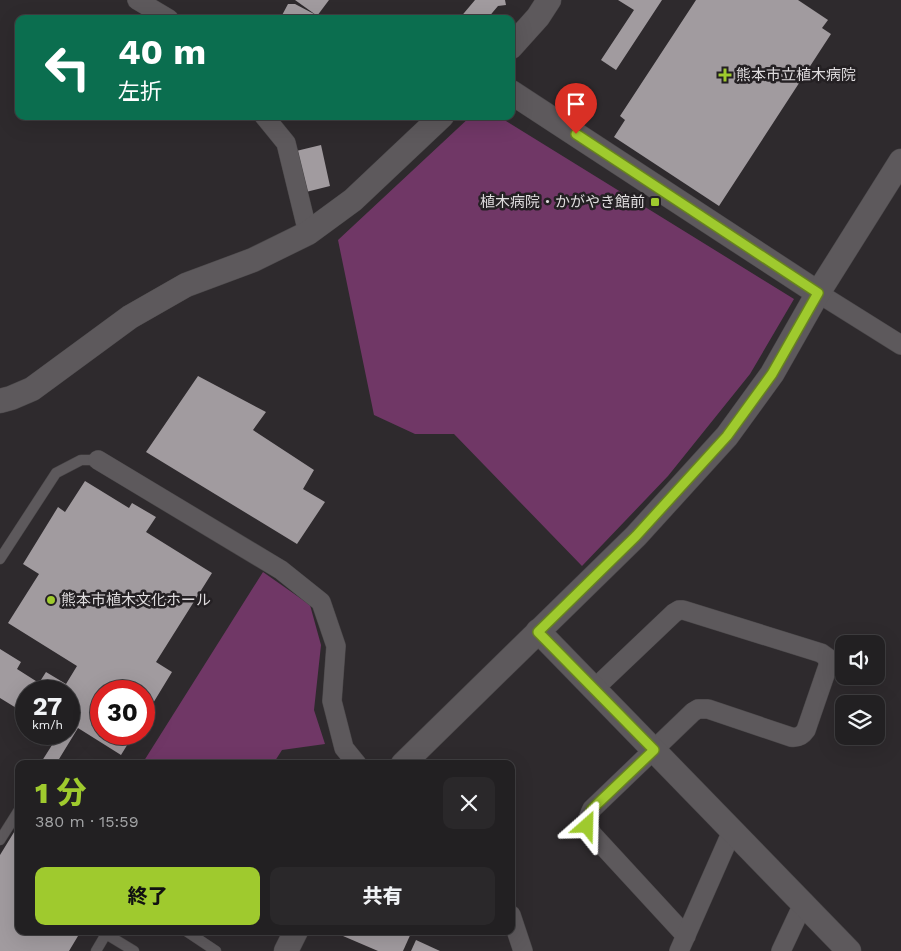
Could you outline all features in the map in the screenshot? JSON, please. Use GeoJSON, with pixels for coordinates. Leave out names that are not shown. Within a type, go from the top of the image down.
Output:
{"type":"FeatureCollection","features":[{"type":"Feature","properties":{"kind":"street"},"geometry":{"type":"LineString","coordinates":[[137,0],[162,15]]}},
{"type":"Feature","properties":{"kind":"street"},"geometry":{"type":"LineString","coordinates":[[515,43],[538,17],[549,0]]}},
{"type":"Feature","properties":{"kind":"street"},"geometry":{"type":"LineString","coordinates":[[515,95],[818,293],[901,345]]}},
{"type":"Feature","properties":{"kind":"street"},"geometry":{"type":"LineString","coordinates":[[267,120],[286,143],[308,233]]}},
{"type":"Feature","properties":{"kind":"street"},"geometry":{"type":"LineString","coordinates":[[0,401],[32,389],[130,316],[186,285],[253,260],[308,233],[353,200],[438,120]]}},
{"type":"Feature","properties":{"kind":"street"},"geometry":{"type":"LineString","coordinates":[[407,760],[636,536],[727,436],[772,374],[818,293],[901,161]]}},
{"type":"Feature","properties":{"kind":"street"},"geometry":{"type":"LineString","coordinates":[[98,460],[281,570],[321,602],[336,646],[332,701],[344,748],[354,760]]}},
{"type":"Feature","properties":{"kind":"street"},"geometry":{"type":"LineString","coordinates":[[594,689],[679,610],[821,653],[828,658],[828,666],[803,734],[796,738],[790,737],[708,709],[698,709],[592,809],[588,817],[587,826],[682,943],[732,831]]}},
{"type":"Feature","properties":{"kind":"street"},"geometry":{"type":"LineString","coordinates":[[538,632],[849,951]]}},
{"type":"Feature","properties":{"kind":"street"},"geometry":{"type":"LineString","coordinates":[[781,951],[803,904]]}},
{"type":"Feature","properties":{"kind":"street"},"geometry":{"type":"LineString","coordinates":[[515,927],[523,951]]}},
{"type":"Feature","properties":{"kind":"street"},"geometry":{"type":"LineString","coordinates":[[286,951],[294,935]]}},
{"type":"Feature","properties":{"kind":"lane"},"geometry":{"type":"LineString","coordinates":[[0,559],[56,473],[81,460],[98,460]]}},
{"type":"Feature","properties":{"kind":"lane"},"geometry":{"type":"LineString","coordinates":[[0,840],[15,816]]}},
{"type":"Feature","properties":{"kind":"lane"},"geometry":{"type":"LineString","coordinates":[[96,951],[106,935]]}},
{"type":"Feature","properties":{"kind":"lane"},"geometry":{"type":"LineString","coordinates":[[110,935],[134,951]]}},
{"type":"Feature","properties":{"kind":"lane"},"geometry":{"type":"LineString","coordinates":[[192,935],[216,951]]}},
{"type":"Feature","properties":{"kind":"shaded area"},"geometry":{"type":"Polygon","coordinates":[[[467,120],[504,120],[794,299],[750,374],[668,476],[582,566],[454,434],[415,434],[374,415],[338,240],[467,120]]]}},
{"type":"Feature","properties":{"kind":"shaded area"},"geometry":{"type":"Polygon","coordinates":[[[263,572],[310,605],[321,645],[314,710],[325,744],[282,750],[276,760],[145,760],[263,572]]]}},
{"type":"Feature","properties":{"kind":"building"},"geometry":{"type":"Polygon","coordinates":[[[295,0],[329,0],[316,15],[295,0]]]}},
{"type":"Feature","properties":{"kind":"building"},"geometry":{"type":"Polygon","coordinates":[[[475,0],[505,0],[506,5],[498,6],[490,15],[462,15],[475,0]]]}},
{"type":"Feature","properties":{"kind":"building"},"geometry":{"type":"Polygon","coordinates":[[[618,0],[662,0],[616,70],[601,60],[634,10],[618,0]]]}},
{"type":"Feature","properties":{"kind":"building","name":"熊本市立植木病院"},"geometry":{"type":"Polygon","coordinates":[[[696,0],[798,0],[828,20],[822,28],[831,34],[719,206],[614,137],[625,120],[620,116],[696,0]]]}},
{"type":"Feature","properties":{"kind":"building"},"geometry":{"type":"Polygon","coordinates":[[[288,4],[295,4],[316,15],[282,15],[288,4]]]}},
{"type":"Feature","properties":{"kind":"building"},"geometry":{"type":"Polygon","coordinates":[[[321,145],[330,186],[302,193],[292,152],[321,145]]]}},
{"type":"Feature","properties":{"kind":"building"},"geometry":{"type":"Polygon","coordinates":[[[198,376],[266,412],[253,430],[314,470],[303,489],[325,502],[297,544],[146,452],[198,376]]]}},
{"type":"Feature","properties":{"kind":"building"},"geometry":{"type":"Polygon","coordinates":[[[85,481],[129,508],[132,503],[156,517],[146,532],[212,573],[156,662],[172,672],[155,700],[155,680],[90,680],[90,736],[80,729],[80,680],[68,680],[77,666],[8,623],[39,574],[23,564],[58,507],[65,512],[85,481]]]}},
{"type":"Feature","properties":{"kind":"building"},"geometry":{"type":"Polygon","coordinates":[[[0,649],[21,662],[17,669],[34,680],[15,680],[15,707],[0,698],[0,649]]]}},
{"type":"Feature","properties":{"kind":"building"},"geometry":{"type":"Polygon","coordinates":[[[46,672],[59,680],[41,680],[46,672]]]}},
{"type":"Feature","properties":{"kind":"building"},"geometry":{"type":"Polygon","coordinates":[[[52,745],[68,745],[58,760],[43,760],[52,745]]]}},
{"type":"Feature","properties":{"kind":"building"},"geometry":{"type":"Polygon","coordinates":[[[105,745],[127,745],[121,755],[105,745]]]}},
{"type":"Feature","properties":{"kind":"building"},"geometry":{"type":"Polygon","coordinates":[[[15,831],[15,935],[79,935],[69,951],[0,951],[0,855],[15,831]]]}},
{"type":"Feature","properties":{"kind":"building"},"geometry":{"type":"Polygon","coordinates":[[[341,935],[410,935],[403,951],[378,951],[341,935]]]}},
{"type":"Feature","properties":{"kind":"building"},"geometry":{"type":"Polygon","coordinates":[[[416,940],[440,951],[411,951],[416,940]]]}},
{"type":"Feature","properties":{"kind":"place","name":"熊本市立植木病院"},"geometry":{"type":"Point","coordinates":[725,75]}},
{"type":"Feature","properties":{"kind":"place","name":"植木病院・かがやき館前"},"geometry":{"type":"Point","coordinates":[655,202]}},
{"type":"Feature","properties":{"kind":"place","name":"熊本市植木文化ホール"},"geometry":{"type":"Point","coordinates":[51,600]}},
{"type":"Feature","properties":{"kind":"route"},"geometry":{"type":"LineString","coordinates":[[576,134],[818,293],[772,374],[727,436],[636,536],[538,632],[654,750],[592,809],[588,817],[587,826]]}}]}
